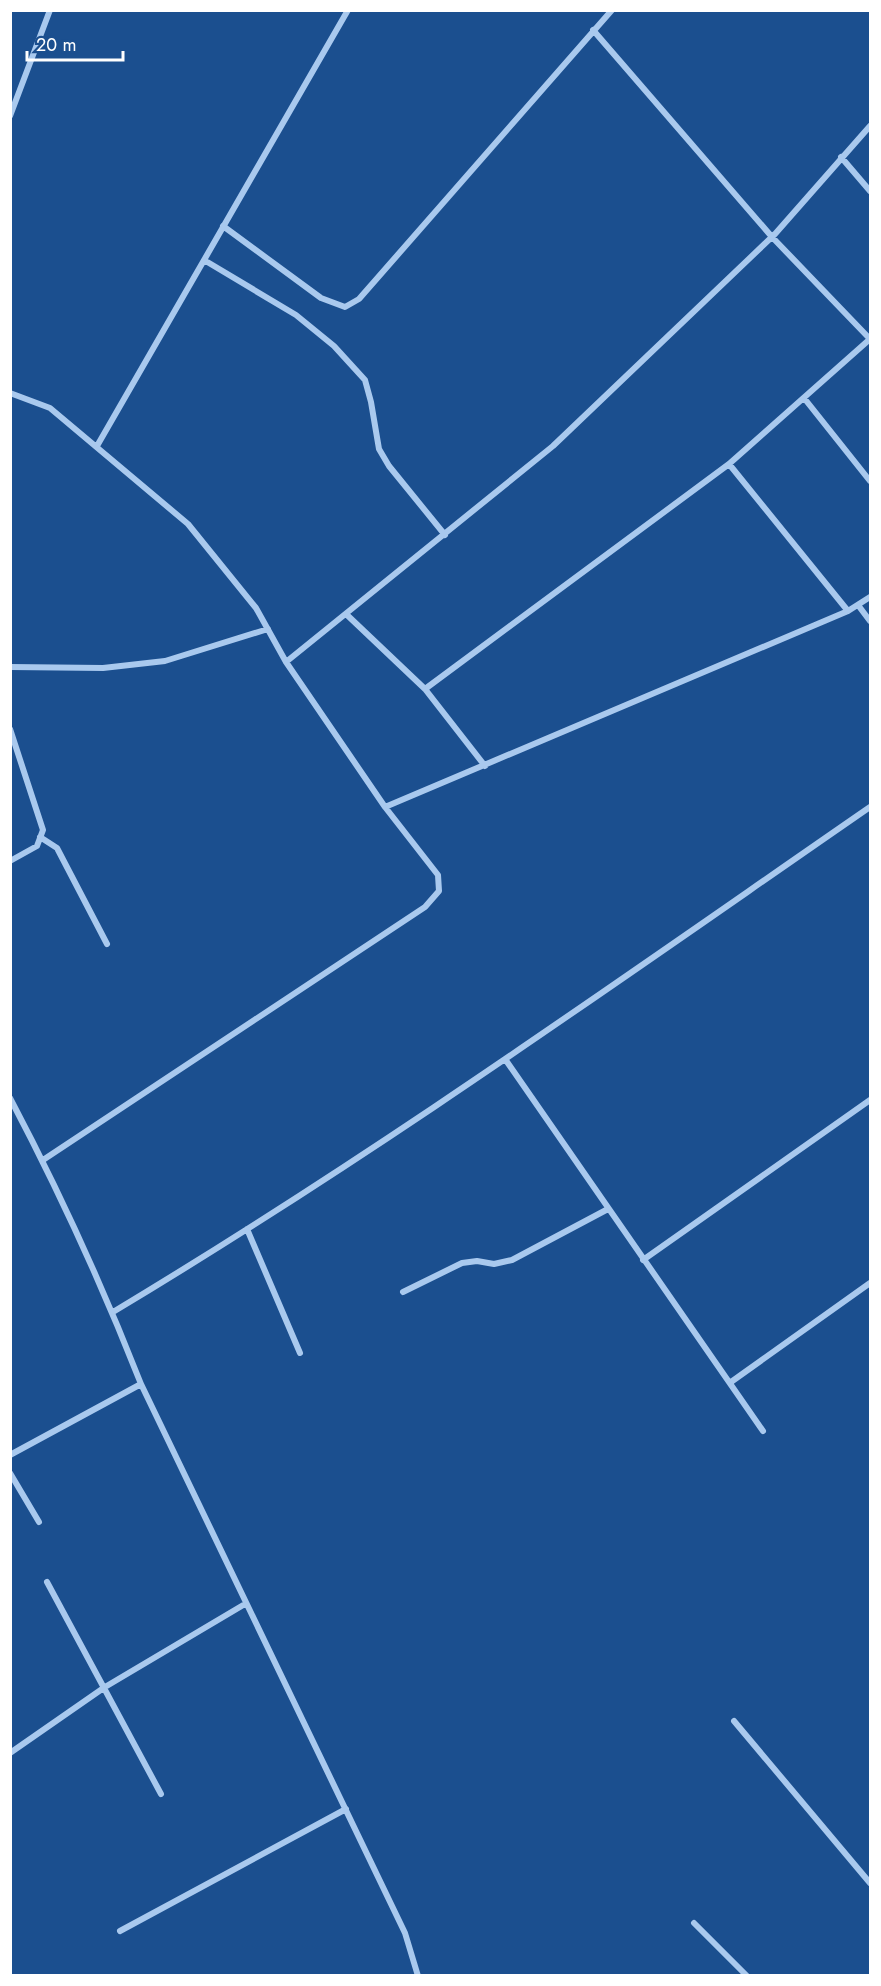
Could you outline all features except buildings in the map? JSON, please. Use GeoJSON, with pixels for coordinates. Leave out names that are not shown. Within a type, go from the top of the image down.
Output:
{"type":"FeatureCollection","features":[{"type":"Feature","properties":{"kind":"street"},"geometry":{"type":"LineString","coordinates":[[10,116],[50,10]]}},
{"type":"Feature","properties":{"kind":"street"},"geometry":{"type":"LineString","coordinates":[[97,446],[348,10]]}},
{"type":"Feature","properties":{"kind":"street"},"geometry":{"type":"LineString","coordinates":[[223,226],[321,298],[345,307],[359,299],[612,10]]}},
{"type":"Feature","properties":{"kind":"street"},"geometry":{"type":"LineString","coordinates":[[425,689],[729,464],[870,339],[772,237],[593,30]]}},
{"type":"Feature","properties":{"kind":"street"},"geometry":{"type":"LineString","coordinates":[[286,662],[553,446],[772,237],[870,126]]}},
{"type":"Feature","properties":{"kind":"street"},"geometry":{"type":"LineString","coordinates":[[841,157],[870,191]]}},
{"type":"Feature","properties":{"kind":"street"},"geometry":{"type":"LineString","coordinates":[[204,260],[296,315],[334,346],[365,380],[372,402],[379,448],[389,466],[444,535]]}},
{"type":"Feature","properties":{"kind":"street"},"geometry":{"type":"LineString","coordinates":[[10,393],[50,408],[188,524],[256,608],[286,662],[385,807],[438,875],[439,891],[425,907],[43,1160]]}},
{"type":"Feature","properties":{"kind":"street"},"geometry":{"type":"LineString","coordinates":[[804,398],[870,481]]}},
{"type":"Feature","properties":{"kind":"street"},"geometry":{"type":"LineString","coordinates":[[729,464],[848,611]]}},
{"type":"Feature","properties":{"kind":"street"},"geometry":{"type":"LineString","coordinates":[[385,807],[848,611],[870,597]]}},
{"type":"Feature","properties":{"kind":"street"},"geometry":{"type":"LineString","coordinates":[[858,605],[870,621]]}},
{"type":"Feature","properties":{"kind":"street"},"geometry":{"type":"LineString","coordinates":[[346,614],[425,689],[484,765]]}},
{"type":"Feature","properties":{"kind":"street"},"geometry":{"type":"LineString","coordinates":[[10,666],[103,668],[165,661],[268,629]]}},
{"type":"Feature","properties":{"kind":"street"},"geometry":{"type":"LineString","coordinates":[[10,729],[38,809],[43,831],[37,846],[10,861]]}},
{"type":"Feature","properties":{"kind":"street"},"geometry":{"type":"LineString","coordinates":[[113,1312],[247,1229],[505,1059],[870,807]]}},
{"type":"Feature","properties":{"kind":"street"},"geometry":{"type":"LineString","coordinates":[[40,837],[57,848],[107,944]]}},
{"type":"Feature","properties":{"kind":"street"},"geometry":{"type":"LineString","coordinates":[[505,1059],[763,1431]]}},
{"type":"Feature","properties":{"kind":"street"},"geometry":{"type":"LineString","coordinates":[[10,1098],[43,1160],[113,1312],[141,1384],[245,1604],[405,1933],[418,1976]]}},
{"type":"Feature","properties":{"kind":"street"},"geometry":{"type":"LineString","coordinates":[[643,1260],[870,1100]]}},
{"type":"Feature","properties":{"kind":"street"},"geometry":{"type":"LineString","coordinates":[[404,1292],[462,1263],[477,1261],[494,1264],[512,1260],[608,1209]]}},
{"type":"Feature","properties":{"kind":"street"},"geometry":{"type":"LineString","coordinates":[[247,1229],[300,1353]]}},
{"type":"Feature","properties":{"kind":"street"},"geometry":{"type":"LineString","coordinates":[[731,1382],[870,1283]]}},
{"type":"Feature","properties":{"kind":"street"},"geometry":{"type":"LineString","coordinates":[[10,1455],[141,1384]]}},
{"type":"Feature","properties":{"kind":"street"},"geometry":{"type":"LineString","coordinates":[[10,1473],[39,1522]]}},
{"type":"Feature","properties":{"kind":"street"},"geometry":{"type":"LineString","coordinates":[[46,1582],[105,1686],[161,1794]]}},
{"type":"Feature","properties":{"kind":"street"},"geometry":{"type":"LineString","coordinates":[[10,1753],[105,1686],[245,1604]]}},
{"type":"Feature","properties":{"kind":"street"},"geometry":{"type":"LineString","coordinates":[[734,1721],[870,1883]]}},
{"type":"Feature","properties":{"kind":"street"},"geometry":{"type":"LineString","coordinates":[[120,1931],[346,1809]]}},
{"type":"Feature","properties":{"kind":"street"},"geometry":{"type":"LineString","coordinates":[[694,1923],[747,1976]]}}]}
